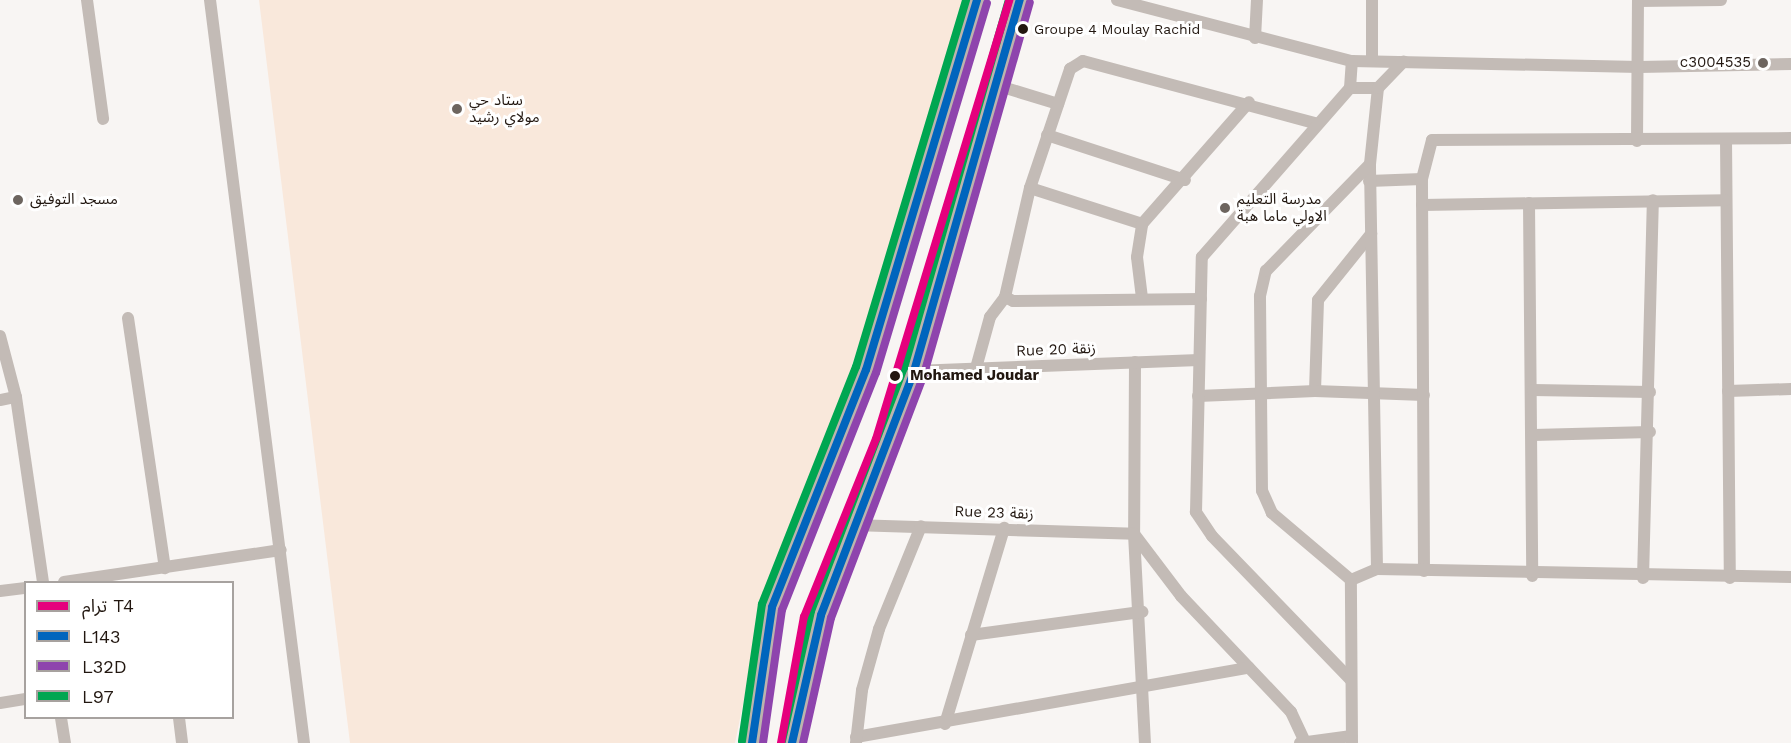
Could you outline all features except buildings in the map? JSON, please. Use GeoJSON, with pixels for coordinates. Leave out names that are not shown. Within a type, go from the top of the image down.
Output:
{"type":"FeatureCollection","features":[{"type":"Feature","properties":{"kind":"main road"},"geometry":{"type":"LineString","coordinates":[[752,743],[772,607],[866,370],[977,0]]}},
{"type":"Feature","properties":{"kind":"main road"},"geometry":{"type":"LineString","coordinates":[[792,743],[821,615],[853,525],[880,469],[914,370],[1020,0]]}},
{"type":"Feature","properties":{"kind":"street"},"geometry":{"type":"LineString","coordinates":[[87,0],[103,119]]}},
{"type":"Feature","properties":{"kind":"street"},"geometry":{"type":"LineString","coordinates":[[210,0],[304,743]]}},
{"type":"Feature","properties":{"kind":"street"},"geometry":{"type":"LineString","coordinates":[[1117,0],[1255,38],[1352,61],[1404,60],[1639,67],[1791,64]]}},
{"type":"Feature","properties":{"kind":"street"},"geometry":{"type":"LineString","coordinates":[[1255,38],[1257,0]]}},
{"type":"Feature","properties":{"kind":"street"},"geometry":{"type":"LineString","coordinates":[[1372,0],[1372,60]]}},
{"type":"Feature","properties":{"kind":"street"},"geometry":{"type":"LineString","coordinates":[[1637,141],[1638,0],[1721,0]]}},
{"type":"Feature","properties":{"kind":"street"},"geometry":{"type":"LineString","coordinates":[[1377,569],[1369,181],[1378,88],[1404,60]]}},
{"type":"Feature","properties":{"kind":"street"},"geometry":{"type":"LineString","coordinates":[[976,368],[990,317],[1005,297],[1030,189],[1070,69],[1083,61],[1249,102],[1316,123]]}},
{"type":"Feature","properties":{"kind":"street"},"geometry":{"type":"LineString","coordinates":[[1351,680],[1203,525],[1196,512],[1201,263],[1210,245],[1316,123],[1350,88],[1352,61]]}},
{"type":"Feature","properties":{"kind":"street"},"geometry":{"type":"LineString","coordinates":[[996,85],[1058,104]]}},
{"type":"Feature","properties":{"kind":"street"},"geometry":{"type":"LineString","coordinates":[[1350,88],[1378,88]]}},
{"type":"Feature","properties":{"kind":"street"},"geometry":{"type":"LineString","coordinates":[[1142,298],[1137,257],[1142,224],[1185,180],[1249,102]]}},
{"type":"Feature","properties":{"kind":"street"},"geometry":{"type":"LineString","coordinates":[[1047,135],[1185,180]]}},
{"type":"Feature","properties":{"kind":"street"},"geometry":{"type":"LineString","coordinates":[[1424,571],[1422,179],[1428,145],[1438,136],[1637,141],[1791,138]]}},
{"type":"Feature","properties":{"kind":"street"},"geometry":{"type":"LineString","coordinates":[[1726,139],[1730,578]]}},
{"type":"Feature","properties":{"kind":"street"},"geometry":{"type":"LineString","coordinates":[[1134,534],[1181,596],[1291,712],[1303,742],[1352,739],[1352,580],[1264,503],[1260,296],[1266,271],[1370,164]]}},
{"type":"Feature","properties":{"kind":"street"},"geometry":{"type":"LineString","coordinates":[[1369,181],[1422,179]]}},
{"type":"Feature","properties":{"kind":"street"},"geometry":{"type":"LineString","coordinates":[[1030,189],[1142,224]]}},
{"type":"Feature","properties":{"kind":"street"},"geometry":{"type":"LineString","coordinates":[[1643,578],[1650,432],[1653,200]]}},
{"type":"Feature","properties":{"kind":"street"},"geometry":{"type":"LineString","coordinates":[[1422,205],[1725,200]]}},
{"type":"Feature","properties":{"kind":"street"},"geometry":{"type":"LineString","coordinates":[[1529,203],[1533,390],[1532,576]]}},
{"type":"Feature","properties":{"kind":"street"},"geometry":{"type":"LineString","coordinates":[[1315,391],[1318,300],[1371,234]]}},
{"type":"Feature","properties":{"kind":"street"},"geometry":{"type":"LineString","coordinates":[[1005,297],[1012,301],[1142,298],[1201,300]]}},
{"type":"Feature","properties":{"kind":"street"},"geometry":{"type":"LineString","coordinates":[[128,318],[165,568]]}},
{"type":"Feature","properties":{"kind":"street"},"geometry":{"type":"LineString","coordinates":[[0,336],[16,397],[43,581]]}},
{"type":"Feature","properties":{"kind":"street","name":"Rue 20 زنقة"},"geometry":{"type":"LineString","coordinates":[[914,370],[1199,360]]}},
{"type":"Feature","properties":{"kind":"street"},"geometry":{"type":"LineString","coordinates":[[1135,362],[1134,534],[1142,612],[1145,743]]}},
{"type":"Feature","properties":{"kind":"street"},"geometry":{"type":"LineString","coordinates":[[1728,391],[1791,389]]}},
{"type":"Feature","properties":{"kind":"street"},"geometry":{"type":"LineString","coordinates":[[1533,390],[1650,392]]}},
{"type":"Feature","properties":{"kind":"street"},"geometry":{"type":"LineString","coordinates":[[1198,396],[1315,391],[1424,395]]}},
{"type":"Feature","properties":{"kind":"street"},"geometry":{"type":"LineString","coordinates":[[0,400],[16,397]]}},
{"type":"Feature","properties":{"kind":"street"},"geometry":{"type":"LineString","coordinates":[[1533,435],[1650,432]]}},
{"type":"Feature","properties":{"kind":"street","name":"Rue 23 زنقة"},"geometry":{"type":"LineString","coordinates":[[853,525],[1004,528],[1134,534]]}},
{"type":"Feature","properties":{"kind":"street"},"geometry":{"type":"LineString","coordinates":[[921,526],[879,628],[856,740],[1144,690],[1249,668]]}},
{"type":"Feature","properties":{"kind":"street"},"geometry":{"type":"LineString","coordinates":[[945,724],[1004,528]]}},
{"type":"Feature","properties":{"kind":"street"},"geometry":{"type":"LineString","coordinates":[[71,581],[281,550]]}},
{"type":"Feature","properties":{"kind":"street"},"geometry":{"type":"LineString","coordinates":[[1352,580],[1377,569],[1532,576],[1791,577]]}},
{"type":"Feature","properties":{"kind":"street"},"geometry":{"type":"LineString","coordinates":[[0,591],[24,588]]}},
{"type":"Feature","properties":{"kind":"street"},"geometry":{"type":"LineString","coordinates":[[971,635],[1142,612]]}},
{"type":"Feature","properties":{"kind":"street"},"geometry":{"type":"LineString","coordinates":[[0,703],[24,699]]}},
{"type":"Feature","properties":{"kind":"street"},"geometry":{"type":"LineString","coordinates":[[61,719],[65,743]]}},
{"type":"Feature","properties":{"kind":"street"},"geometry":{"type":"LineString","coordinates":[[179,719],[182,743]]}},
{"type":"Feature","properties":{"kind":"shaded area"},"geometry":{"type":"Polygon","coordinates":[[[259,0],[974,0],[842,395],[766,592],[735,743],[350,743],[259,0]]]}},
{"type":"Feature","properties":{"kind":"tram line","name":"T4"},"geometry":{"type":"LineString","coordinates":[[781,743],[804,617],[876,439],[1009,0]]}},
{"type":"Feature","properties":{"kind":"transit line","name":"L97"},"geometry":{"type":"LineString","coordinates":[[742,741],[762,604],[856,367],[966,0]]}},
{"type":"Feature","properties":{"kind":"transit line","name":"L143"},"geometry":{"type":"LineString","coordinates":[[752,743],[772,607],[866,370],[977,0]]}},
{"type":"Feature","properties":{"kind":"transit line","name":"L97"},"geometry":{"type":"LineString","coordinates":[[782,741],[811,611],[904,368],[1009,0]]}},
{"type":"Feature","properties":{"kind":"transit line","name":"L143"},"geometry":{"type":"LineString","coordinates":[[792,743],[821,615],[914,371],[1020,0]]}},
{"type":"Feature","properties":{"kind":"transit line","name":"L32D"},"geometry":{"type":"LineString","coordinates":[[763,743],[782,610],[876,373],[987,3]]}},
{"type":"Feature","properties":{"kind":"transit line","name":"L32D"},"geometry":{"type":"LineString","coordinates":[[803,743],[831,618],[924,374],[1030,3]]}},
{"type":"Feature","properties":{"kind":"place","name":"Groupe 4 Moulay Rachid"},"geometry":{"type":"Point","coordinates":[1023,29]}},
{"type":"Feature","properties":{"kind":"place","name":"c3004535"},"geometry":{"type":"Point","coordinates":[1763,63]}},
{"type":"Feature","properties":{"kind":"place","name":"ستاد حي مولاي رشيد"},"geometry":{"type":"Point","coordinates":[457,109]}},
{"type":"Feature","properties":{"kind":"place","name":"مسجد التوفيق"},"geometry":{"type":"Point","coordinates":[18,200]}},
{"type":"Feature","properties":{"kind":"place","name":"مدرسة التعليم الاولي ماما هبة"},"geometry":{"type":"Point","coordinates":[1225,208]}},
{"type":"Feature","properties":{"kind":"place","name":"Mohamed Joudar"},"geometry":{"type":"Point","coordinates":[895,376]}}]}
